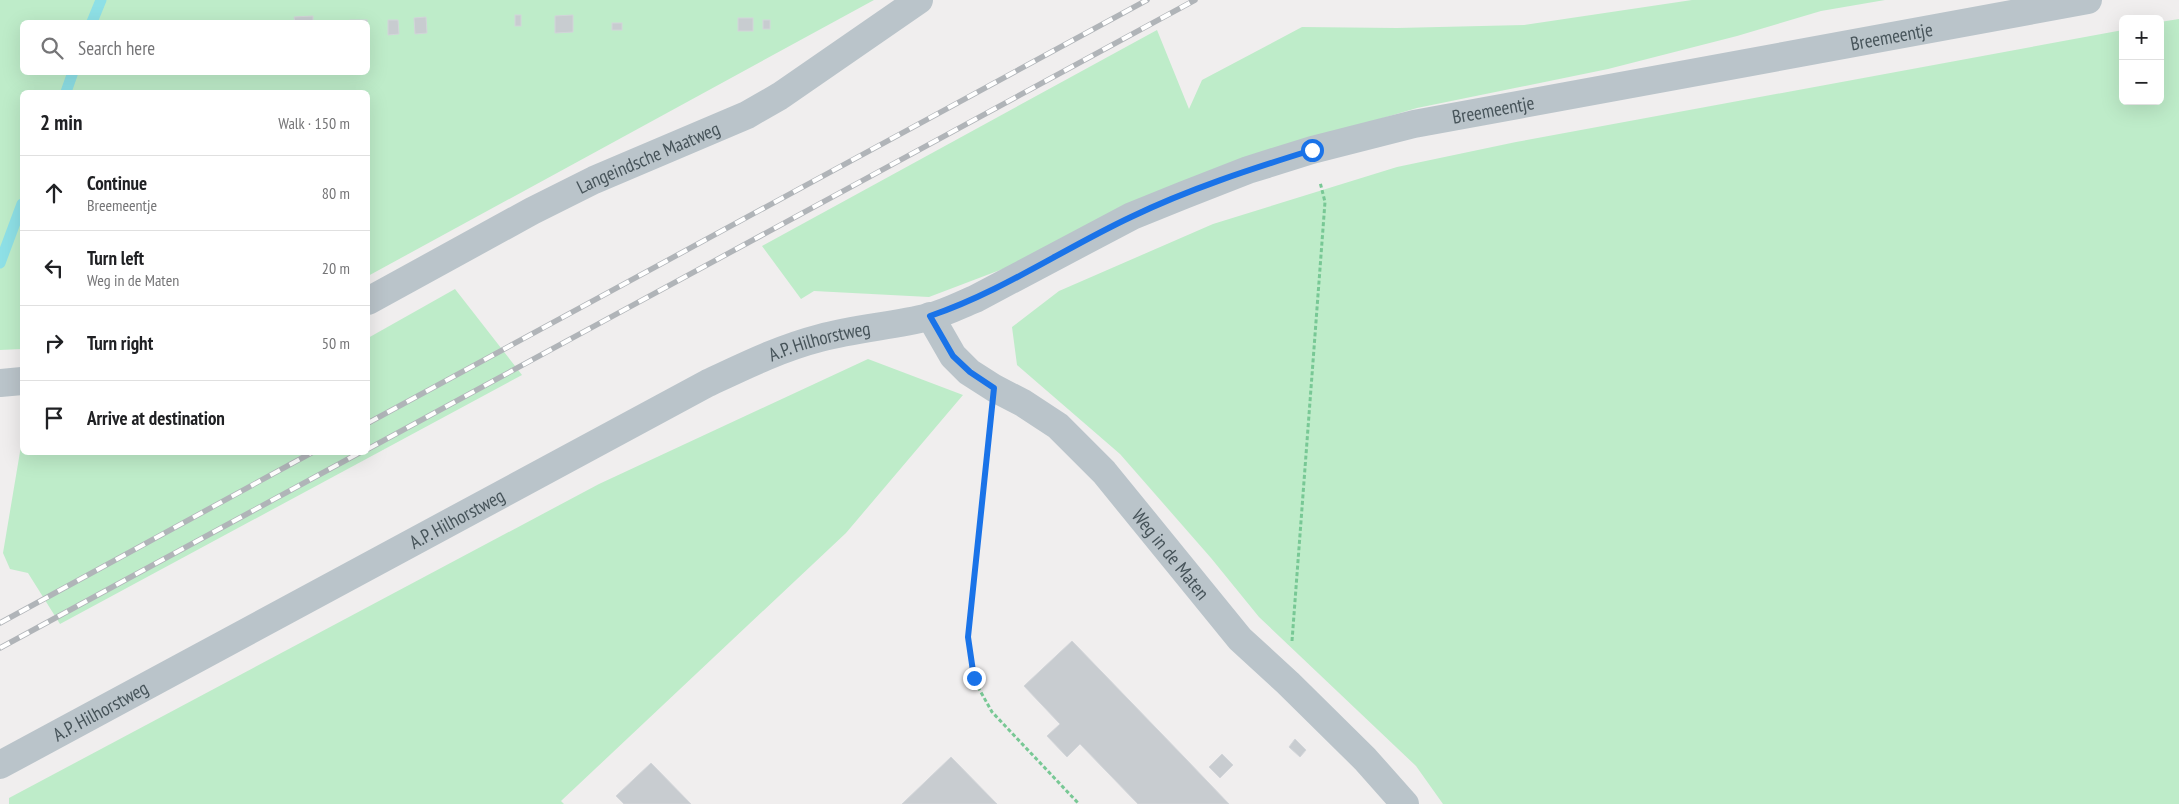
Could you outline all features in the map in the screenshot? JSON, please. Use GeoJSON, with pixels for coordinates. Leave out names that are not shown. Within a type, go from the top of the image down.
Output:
{"type":"FeatureCollection","features":[{"type":"Feature","properties":{"kind":"street","name":"Langeindsche Maatweg"},"geometry":{"type":"LineString","coordinates":[[370,300],[532,211],[594,180],[747,115],[780,96],[919,0]]}},
{"type":"Feature","properties":{"kind":"street","name":"Breemeentje"},"geometry":{"type":"LineString","coordinates":[[930,316],[975,298],[1132,216],[1248,170],[1312,150],[1414,124],[2088,0]]}},
{"type":"Feature","properties":{"kind":"street","name":"Weg in de Maten"},"geometry":{"type":"LineString","coordinates":[[930,316],[953,356],[970,372],[1058,426],[1104,472],[1240,639],[1288,683],[1365,759],[1405,804]]}},
{"type":"Feature","properties":{"kind":"street","name":"A.P. Hilhorstweg"},"geometry":{"type":"LineString","coordinates":[[0,765],[708,383],[759,359],[820,338],[930,316]]}},
{"type":"Feature","properties":{"kind":"street"},"geometry":{"type":"LineString","coordinates":[[0,383],[20,381]]}},
{"type":"Feature","properties":{"kind":"path"},"geometry":{"type":"LineString","coordinates":[[1296,599],[1325,202],[1312,150]]}},
{"type":"Feature","properties":{"kind":"path"},"geometry":{"type":"LineString","coordinates":[[994,388],[968,637],[974,678],[992,712],[1079,804]]}},
{"type":"Feature","properties":{"kind":"green space"},"geometry":{"type":"Polygon","coordinates":[[[0,0],[874,0],[370,275],[370,90],[20,90],[20,349],[0,350],[0,0]]]}},
{"type":"Feature","properties":{"kind":"green space"},"geometry":{"type":"Polygon","coordinates":[[[1692,0],[1885,0],[1821,11],[1737,36],[1608,69],[1417,108],[1254,156],[1008,267],[929,297],[814,291],[801,299],[762,246],[1157,30],[1189,109],[1202,80],[1302,27],[1397,28],[1524,25],[1692,0]]]}},
{"type":"Feature","properties":{"kind":"green space"},"geometry":{"type":"Polygon","coordinates":[[[2179,19],[2179,804],[1443,804],[1416,766],[1259,617],[1211,558],[1120,454],[1017,365],[1012,327],[1059,291],[1213,224],[1397,167],[1516,142],[2119,31],[2119,105],[2164,105],[2164,21],[2179,19]]]}},
{"type":"Feature","properties":{"kind":"green space"},"geometry":{"type":"Polygon","coordinates":[[[455,289],[522,375],[60,624],[28,573],[10,569],[3,553],[20,452],[20,455],[370,455],[370,337],[455,289]]]}},
{"type":"Feature","properties":{"kind":"green space"},"geometry":{"type":"Polygon","coordinates":[[[868,359],[963,395],[846,533],[561,801],[564,804],[9,804],[9,798],[599,484],[868,359]]]}},
{"type":"Feature","properties":{"kind":"building"},"geometry":{"type":"Polygon","coordinates":[[[515,15],[521,15],[521,26],[515,26],[515,15]]]}},
{"type":"Feature","properties":{"kind":"building"},"geometry":{"type":"Polygon","coordinates":[[[573,15],[573,32],[555,33],[555,16],[573,15]]]}},
{"type":"Feature","properties":{"kind":"building"},"geometry":{"type":"Polygon","coordinates":[[[313,16],[313,20],[295,20],[294,17],[313,16]]]}},
{"type":"Feature","properties":{"kind":"building"},"geometry":{"type":"Polygon","coordinates":[[[426,17],[427,33],[415,34],[414,18],[426,17]]]}},
{"type":"Feature","properties":{"kind":"building"},"geometry":{"type":"Polygon","coordinates":[[[738,18],[753,18],[753,31],[738,31],[738,18]]]}},
{"type":"Feature","properties":{"kind":"building"},"geometry":{"type":"Polygon","coordinates":[[[388,20],[398,20],[399,34],[388,35],[388,20]]]}},
{"type":"Feature","properties":{"kind":"building"},"geometry":{"type":"Polygon","coordinates":[[[763,20],[770,20],[770,29],[763,29],[763,20]]]}},
{"type":"Feature","properties":{"kind":"building"},"geometry":{"type":"Polygon","coordinates":[[[612,23],[622,23],[622,30],[612,30],[612,23]]]}},
{"type":"Feature","properties":{"kind":"building"},"geometry":{"type":"Polygon","coordinates":[[[1072,641],[1229,804],[1138,804],[1080,744],[1067,757],[1047,736],[1060,724],[1024,686],[1072,641]]]}},
{"type":"Feature","properties":{"kind":"building"},"geometry":{"type":"Polygon","coordinates":[[[1295,739],[1306,750],[1300,757],[1289,747],[1295,739]]]}},
{"type":"Feature","properties":{"kind":"building"},"geometry":{"type":"Polygon","coordinates":[[[1222,754],[1233,765],[1220,778],[1209,767],[1222,754]]]}},
{"type":"Feature","properties":{"kind":"building"},"geometry":{"type":"Polygon","coordinates":[[[951,757],[997,804],[902,804],[951,757]]]}},
{"type":"Feature","properties":{"kind":"building"},"geometry":{"type":"Polygon","coordinates":[[[651,763],[691,804],[624,804],[616,796],[651,763]]]}},
{"type":"Feature","properties":{"kind":"waterway"},"geometry":{"type":"LineString","coordinates":[[93,20],[101,0]]}},
{"type":"Feature","properties":{"kind":"waterway"},"geometry":{"type":"LineString","coordinates":[[67,90],[72,75]]}},
{"type":"Feature","properties":{"kind":"waterway"},"geometry":{"type":"LineString","coordinates":[[0,263],[20,209]]}},
{"type":"Feature","properties":{"kind":"railway"},"geometry":{"type":"LineString","coordinates":[[370,422],[1147,0]]}},
{"type":"Feature","properties":{"kind":"railway"},"geometry":{"type":"LineString","coordinates":[[370,448],[1195,0]]}},
{"type":"Feature","properties":{"kind":"railway"},"geometry":{"type":"LineString","coordinates":[[0,623],[308,455]]}},
{"type":"Feature","properties":{"kind":"railway"},"geometry":{"type":"LineString","coordinates":[[0,648],[355,455]]}},
{"type":"Feature","properties":{"kind":"route"},"geometry":{"type":"LineString","coordinates":[[974,678],[968,637],[994,388],[970,372],[953,356],[930,316],[975,298],[1132,216],[1248,170],[1312,150]]}}]}
